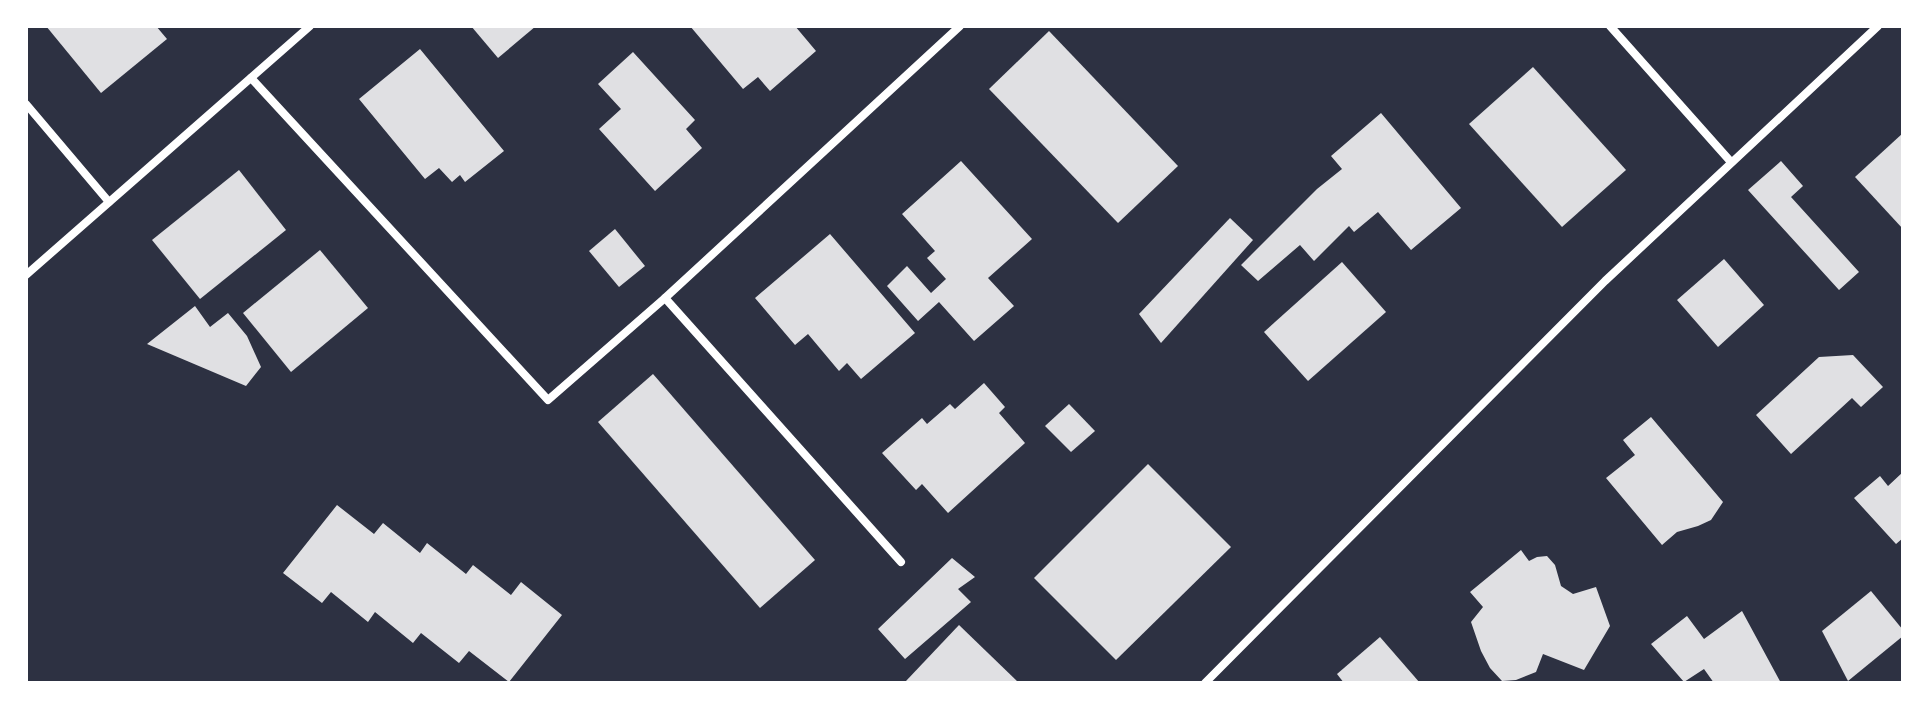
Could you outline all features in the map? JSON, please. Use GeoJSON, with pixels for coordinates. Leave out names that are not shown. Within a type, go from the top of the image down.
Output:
{"type":"FeatureCollection","features":[{"type":"Feature","properties":{"kind":"street"},"geometry":{"type":"LineString","coordinates":[[26,275],[310,26]]}},
{"type":"Feature","properties":{"kind":"street"},"geometry":{"type":"LineString","coordinates":[[251,78],[548,400],[665,298],[960,26]]}},
{"type":"Feature","properties":{"kind":"street"},"geometry":{"type":"LineString","coordinates":[[1610,26],[1731,162]]}},
{"type":"Feature","properties":{"kind":"street"},"geometry":{"type":"LineString","coordinates":[[1205,683],[1594,292],[1878,26]]}},
{"type":"Feature","properties":{"kind":"street"},"geometry":{"type":"LineString","coordinates":[[26,104],[109,202]]}},
{"type":"Feature","properties":{"kind":"street"},"geometry":{"type":"LineString","coordinates":[[665,298],[901,562]]}},
{"type":"Feature","properties":{"kind":"building"},"geometry":{"type":"Polygon","coordinates":[[[46,26],[156,26],[167,39],[101,93],[46,26]]]}},
{"type":"Feature","properties":{"kind":"building"},"geometry":{"type":"Polygon","coordinates":[[[471,26],[536,26],[498,58],[471,26]]]}},
{"type":"Feature","properties":{"kind":"building"},"geometry":{"type":"Polygon","coordinates":[[[690,26],[795,26],[816,51],[770,91],[758,77],[743,89],[690,26]]]}},
{"type":"Feature","properties":{"kind":"building"},"geometry":{"type":"Polygon","coordinates":[[[1049,31],[1178,166],[1118,223],[989,89],[1049,31]]]}},
{"type":"Feature","properties":{"kind":"building"},"geometry":{"type":"Polygon","coordinates":[[[420,49],[504,151],[465,182],[460,175],[452,182],[439,168],[425,179],[359,99],[420,49]]]}},
{"type":"Feature","properties":{"kind":"building"},"geometry":{"type":"Polygon","coordinates":[[[633,52],[695,120],[686,129],[702,148],[655,191],[599,129],[621,109],[598,84],[633,52]]]}},
{"type":"Feature","properties":{"kind":"building"},"geometry":{"type":"Polygon","coordinates":[[[1533,67],[1626,170],[1562,227],[1469,124],[1533,67]]]}},
{"type":"Feature","properties":{"kind":"building"},"geometry":{"type":"Polygon","coordinates":[[[1381,113],[1461,208],[1411,250],[1378,212],[1354,232],[1349,226],[1314,261],[1300,245],[1258,281],[1241,265],[1317,189],[1342,169],[1331,156],[1381,113]]]}},
{"type":"Feature","properties":{"kind":"building"},"geometry":{"type":"Polygon","coordinates":[[[1903,133],[1903,229],[1855,177],[1903,133]]]}},
{"type":"Feature","properties":{"kind":"building"},"geometry":{"type":"Polygon","coordinates":[[[961,161],[1032,239],[988,278],[1014,306],[974,341],[939,302],[918,321],[887,286],[907,266],[931,293],[946,279],[927,258],[935,251],[902,214],[961,161]]]}},
{"type":"Feature","properties":{"kind":"building"},"geometry":{"type":"Polygon","coordinates":[[[1781,161],[1803,186],[1791,197],[1859,272],[1839,290],[1748,190],[1781,161]]]}},
{"type":"Feature","properties":{"kind":"building"},"geometry":{"type":"Polygon","coordinates":[[[239,170],[286,230],[200,299],[152,240],[239,170]]]}},
{"type":"Feature","properties":{"kind":"building"},"geometry":{"type":"Polygon","coordinates":[[[1230,218],[1253,240],[1161,343],[1139,314],[1230,218]]]}},
{"type":"Feature","properties":{"kind":"building"},"geometry":{"type":"Polygon","coordinates":[[[615,229],[645,266],[619,287],[589,251],[615,229]]]}},
{"type":"Feature","properties":{"kind":"building"},"geometry":{"type":"Polygon","coordinates":[[[830,234],[915,333],[861,379],[847,363],[839,371],[808,334],[795,345],[755,298],[830,234]]]}},
{"type":"Feature","properties":{"kind":"building"},"geometry":{"type":"Polygon","coordinates":[[[320,250],[368,308],[291,372],[243,313],[320,250]]]}},
{"type":"Feature","properties":{"kind":"building"},"geometry":{"type":"Polygon","coordinates":[[[1724,259],[1764,305],[1718,347],[1677,300],[1724,259]]]}},
{"type":"Feature","properties":{"kind":"building"},"geometry":{"type":"Polygon","coordinates":[[[1342,262],[1386,312],[1308,381],[1264,332],[1342,262]]]}},
{"type":"Feature","properties":{"kind":"building"},"geometry":{"type":"Polygon","coordinates":[[[195,306],[210,327],[228,313],[247,336],[261,367],[246,386],[147,344],[195,306]]]}},
{"type":"Feature","properties":{"kind":"building"},"geometry":{"type":"Polygon","coordinates":[[[1853,355],[1883,387],[1861,407],[1852,398],[1791,454],[1756,415],[1819,357],[1853,355]]]}},
{"type":"Feature","properties":{"kind":"building"},"geometry":{"type":"Polygon","coordinates":[[[653,374],[815,560],[760,608],[598,422],[653,374]]]}},
{"type":"Feature","properties":{"kind":"building"},"geometry":{"type":"Polygon","coordinates":[[[984,383],[1005,407],[999,413],[1025,443],[948,513],[922,484],[916,490],[882,453],[922,418],[927,424],[950,404],[955,409],[984,383]]]}},
{"type":"Feature","properties":{"kind":"building"},"geometry":{"type":"Polygon","coordinates":[[[1069,404],[1095,431],[1071,452],[1045,426],[1069,404]]]}},
{"type":"Feature","properties":{"kind":"building"},"geometry":{"type":"Polygon","coordinates":[[[1651,417],[1723,502],[1711,520],[1677,532],[1662,545],[1606,478],[1635,455],[1623,440],[1651,417]]]}},
{"type":"Feature","properties":{"kind":"building"},"geometry":{"type":"Polygon","coordinates":[[[1148,464],[1231,547],[1116,660],[1034,578],[1148,464]]]}},
{"type":"Feature","properties":{"kind":"building"},"geometry":{"type":"Polygon","coordinates":[[[1903,472],[1903,538],[1896,544],[1854,498],[1880,476],[1888,486],[1903,472]]]}},
{"type":"Feature","properties":{"kind":"building"},"geometry":{"type":"Polygon","coordinates":[[[337,505],[374,534],[383,523],[420,553],[427,543],[466,574],[473,565],[511,595],[521,582],[562,615],[509,682],[469,651],[459,663],[421,633],[413,643],[375,612],[368,622],[331,592],[322,603],[283,573],[337,505]]]}},
{"type":"Feature","properties":{"kind":"building"},"geometry":{"type":"Polygon","coordinates":[[[1521,550],[1529,561],[1547,556],[1555,565],[1561,586],[1573,594],[1596,587],[1610,626],[1584,670],[1543,654],[1536,672],[1516,680],[1502,681],[1481,651],[1471,622],[1483,607],[1470,592],[1521,550]]]}},
{"type":"Feature","properties":{"kind":"building"},"geometry":{"type":"Polygon","coordinates":[[[952,558],[975,577],[958,589],[971,602],[905,659],[878,629],[952,558]]]}},
{"type":"Feature","properties":{"kind":"building"},"geometry":{"type":"Polygon","coordinates":[[[1871,591],[1903,630],[1903,636],[1848,681],[1822,631],[1871,591]]]}},
{"type":"Feature","properties":{"kind":"building"},"geometry":{"type":"Polygon","coordinates":[[[1742,611],[1781,683],[1714,683],[1704,669],[1684,682],[1651,644],[1687,616],[1704,639],[1742,611]]]}},
{"type":"Feature","properties":{"kind":"building"},"geometry":{"type":"Polygon","coordinates":[[[959,625],[1019,683],[906,681],[959,625]]]}},
{"type":"Feature","properties":{"kind":"building"},"geometry":{"type":"Polygon","coordinates":[[[1380,637],[1420,683],[1344,683],[1337,674],[1380,637]]]}}]}
